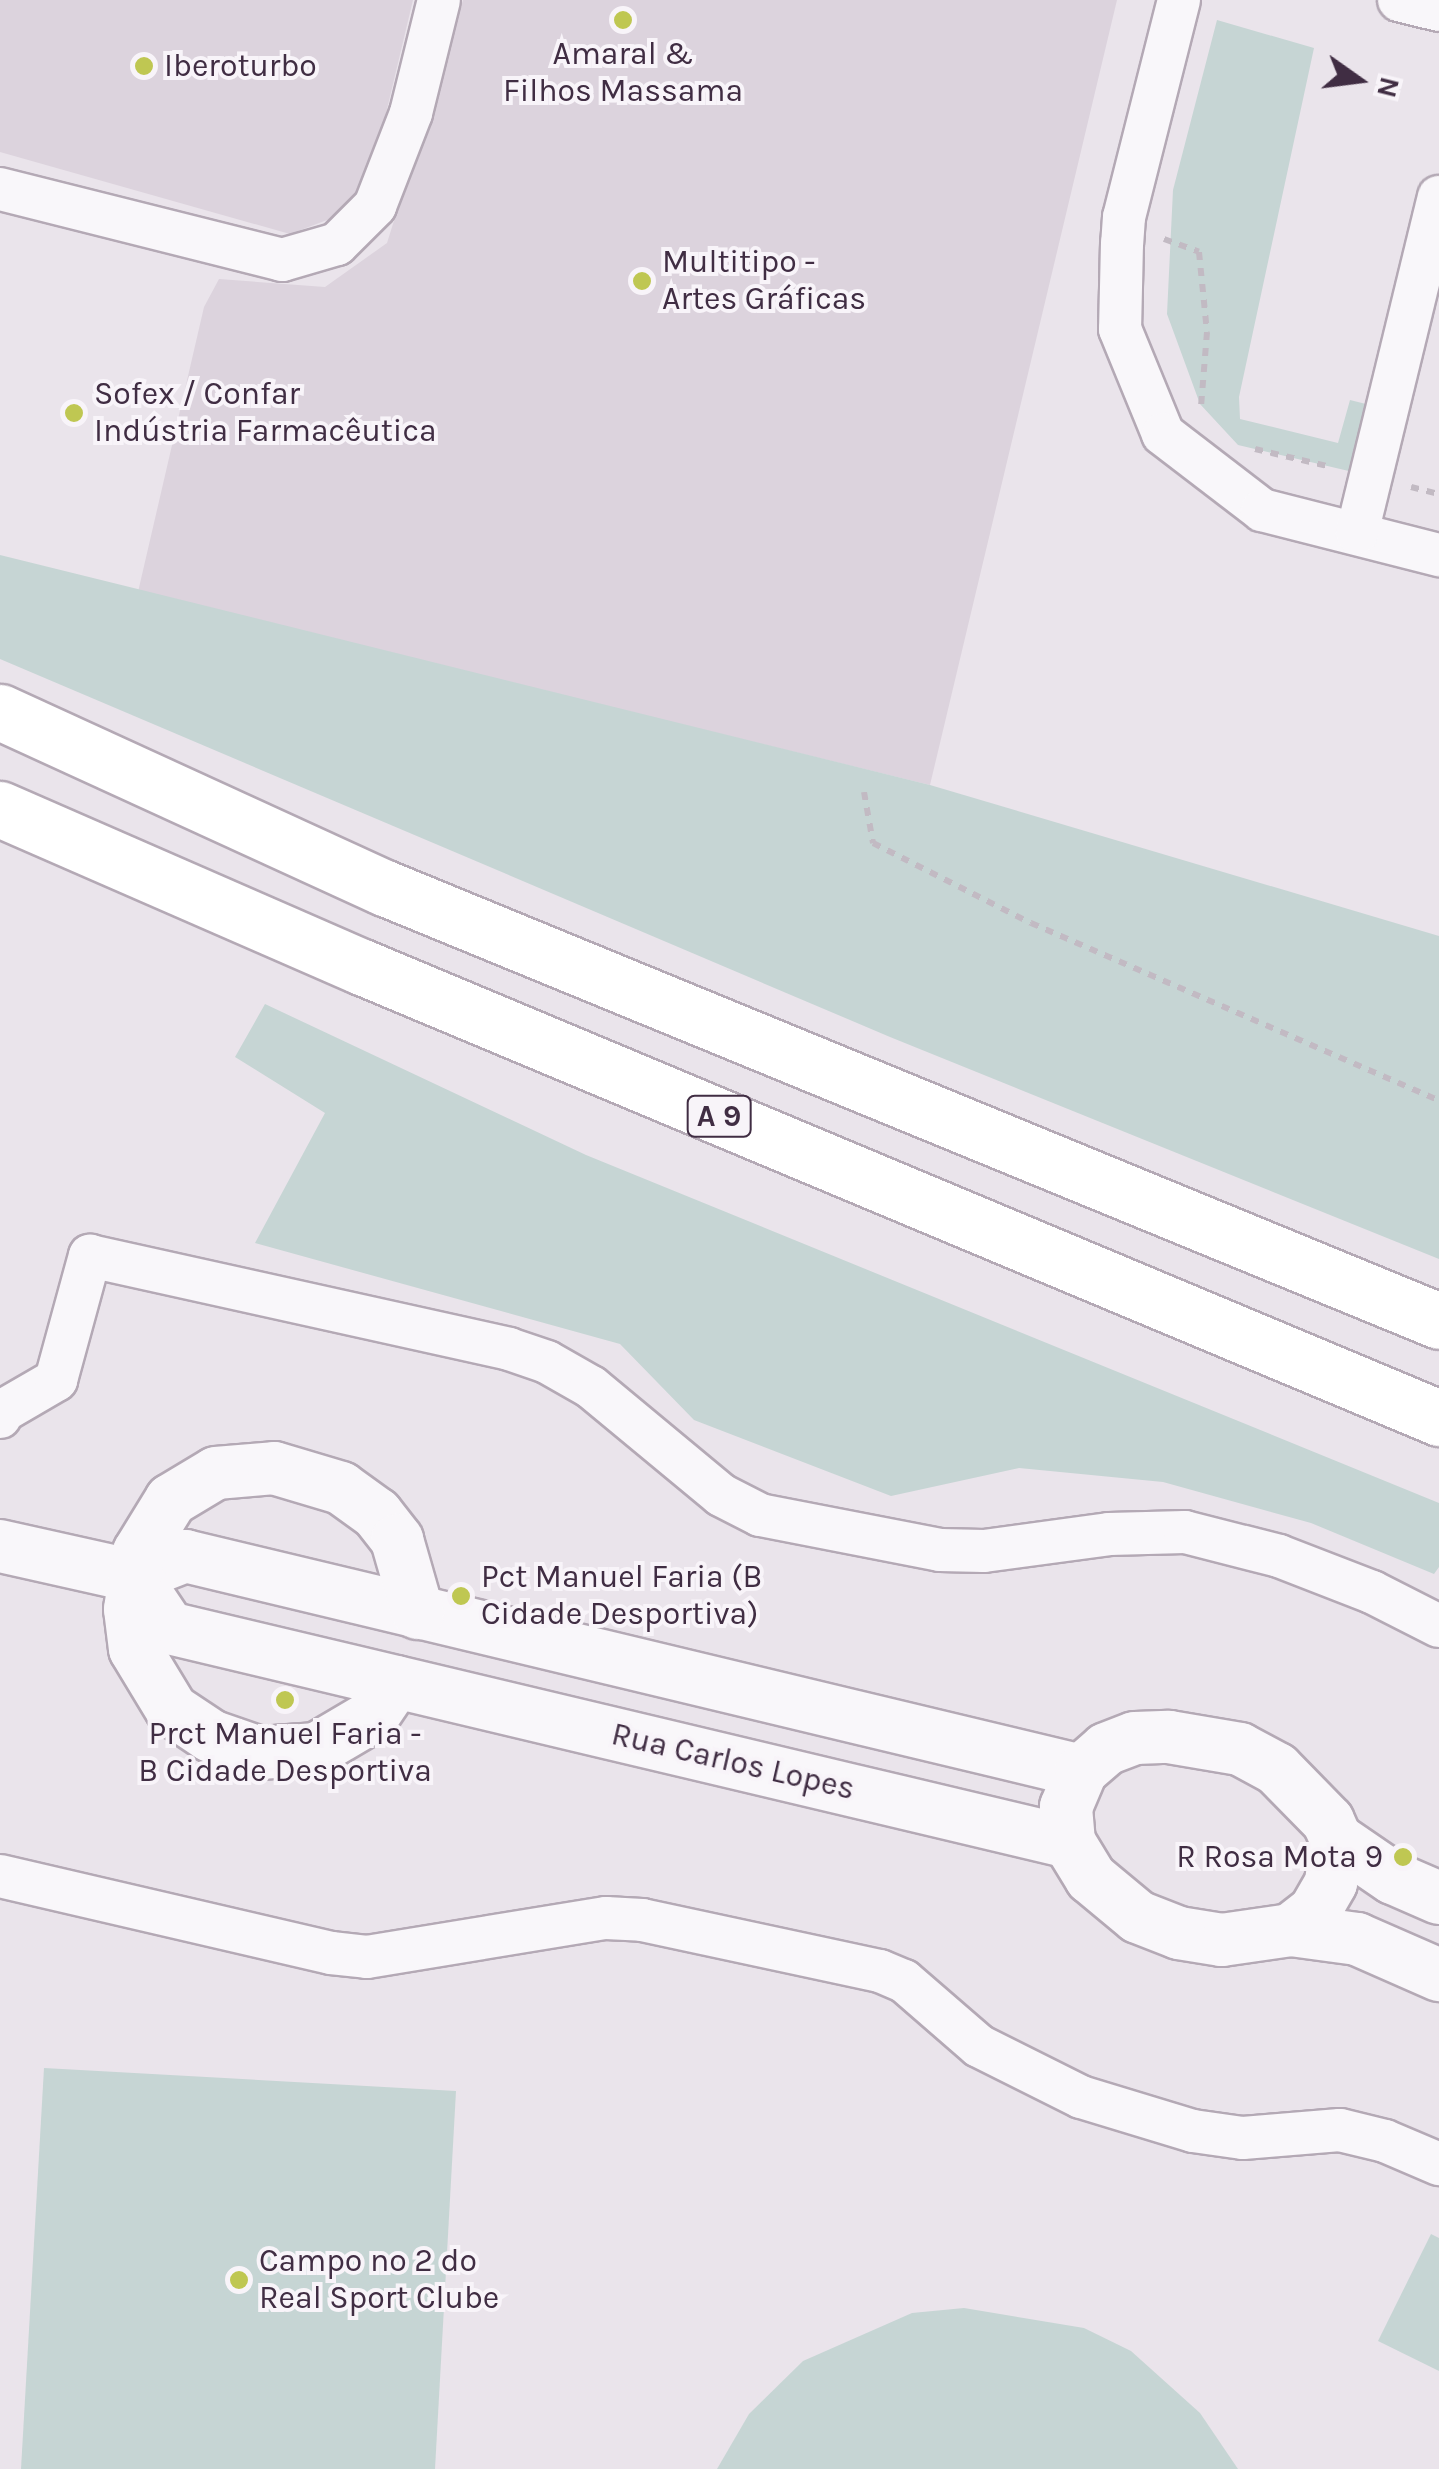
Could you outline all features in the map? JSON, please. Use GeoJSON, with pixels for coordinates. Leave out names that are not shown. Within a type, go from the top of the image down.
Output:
{"type":"FeatureCollection","features":[{"type":"Feature","properties":{"kind":"highway"},"geometry":{"type":"LineString","coordinates":[[12,716],[385,888],[1439,1321]]}},
{"type":"Feature","properties":{"kind":"highway","name":"A 9"},"geometry":{"type":"LineString","coordinates":[[0,809],[362,967],[1439,1418]]}},
{"type":"Feature","properties":{"kind":"street"},"geometry":{"type":"LineString","coordinates":[[0,188],[282,260],[337,244],[375,206],[411,113],[439,0]]}},
{"type":"Feature","properties":{"kind":"street"},"geometry":{"type":"LineString","coordinates":[[1179,0],[1124,218],[1120,329],[1163,434],[1262,510],[1439,555]]}},
{"type":"Feature","properties":{"kind":"street"},"geometry":{"type":"LineString","coordinates":[[1400,0],[1439,10]]}},
{"type":"Feature","properties":{"kind":"street"},"geometry":{"type":"LineString","coordinates":[[1357,534],[1439,196]]}},
{"type":"Feature","properties":{"kind":"street"},"geometry":{"type":"LineString","coordinates":[[0,1418],[2,1412],[56,1380],[90,1256],[509,1348],[546,1362],[590,1387],[721,1495],[760,1515],[940,1550],[984,1551],[1109,1534],[1185,1532],[1278,1556],[1372,1592],[1439,1626]]}},
{"type":"Feature","properties":{"kind":"street"},"geometry":{"type":"LineString","coordinates":[[396,1682],[373,1716],[317,1749],[260,1752],[212,1736],[172,1710],[136,1649],[130,1609],[139,1552],[171,1500],[216,1473],[274,1468],[341,1488],[377,1514],[397,1540],[418,1612]]}},
{"type":"Feature","properties":{"kind":"street"},"geometry":{"type":"LineString","coordinates":[[0,1546],[134,1576],[185,1556],[1080,1771]]}},
{"type":"Feature","properties":{"kind":"street","name":"Rua Carlos Lopes"},"geometry":{"type":"LineString","coordinates":[[134,1576],[170,1628],[1070,1842]]}},
{"type":"Feature","properties":{"kind":"street"},"geometry":{"type":"LineString","coordinates":[[1439,1898],[1393,1878],[1336,1838],[1318,1809],[1277,1769],[1230,1746],[1203,1739],[1136,1738],[1106,1749],[1080,1771],[1066,1808],[1070,1842],[1091,1878],[1138,1917],[1179,1933],[1222,1940],[1292,1930],[1357,1940],[1439,1975]]}},
{"type":"Feature","properties":{"kind":"street"},"geometry":{"type":"LineString","coordinates":[[1292,1930],[1315,1912],[1330,1883],[1336,1838]]}},
{"type":"Feature","properties":{"kind":"street"},"geometry":{"type":"LineString","coordinates":[[0,1876],[331,1953],[367,1957],[606,1918],[642,1920],[892,1976],[932,2003],[979,2046],[1081,2097],[1193,2130],[1243,2138],[1340,2130],[1384,2141],[1439,2164]]}},
{"type":"Feature","properties":{"kind":"path"},"geometry":{"type":"LineString","coordinates":[[1124,218],[1199,252],[1208,332],[1200,404],[1212,418]]}},
{"type":"Feature","properties":{"kind":"path"},"geometry":{"type":"LineString","coordinates":[[1238,446],[1370,477]]}},
{"type":"Feature","properties":{"kind":"path"},"geometry":{"type":"LineString","coordinates":[[864,792],[873,844],[1032,923],[1439,1100]]}},
{"type":"Feature","properties":{"kind":"shaded area"},"geometry":{"type":"Polygon","coordinates":[[[0,0],[413,0],[373,168],[343,214],[290,234],[0,152],[0,0]]]}},
{"type":"Feature","properties":{"kind":"shaded area"},"geometry":{"type":"Polygon","coordinates":[[[463,0],[1117,0],[930,785],[138,592],[204,307],[219,279],[325,287],[387,243],[463,0]]]}},
{"type":"Feature","properties":{"kind":"shaded area"},"geometry":{"type":"Polygon","coordinates":[[[1217,20],[1314,48],[1239,397],[1240,419],[1338,443],[1350,400],[1370,405],[1353,472],[1238,445],[1200,404],[1167,314],[1173,190],[1217,20]]]}},
{"type":"Feature","properties":{"kind":"shaded area"},"geometry":{"type":"Polygon","coordinates":[[[0,555],[930,785],[1439,936],[1439,1259],[890,1037],[0,659],[0,555]]]}},
{"type":"Feature","properties":{"kind":"shaded area"},"geometry":{"type":"Polygon","coordinates":[[[265,1004],[586,1155],[1439,1503],[1439,1567],[1434,1574],[1311,1523],[1163,1482],[1019,1468],[891,1496],[694,1420],[620,1344],[255,1243],[325,1113],[235,1057],[265,1004]]]}},
{"type":"Feature","properties":{"kind":"shaded area","name":"Campo nº 2 do Real Sport Clube"},"geometry":{"type":"Polygon","coordinates":[[[44,2068],[456,2091],[435,2469],[21,2469],[44,2068]]]}},
{"type":"Feature","properties":{"kind":"shaded area"},"geometry":{"type":"Polygon","coordinates":[[[1431,2234],[1439,2238],[1439,2371],[1378,2341],[1431,2234]]]}},
{"type":"Feature","properties":{"kind":"shaded area"},"geometry":{"type":"Polygon","coordinates":[[[964,2308],[1084,2328],[1131,2351],[1200,2413],[1238,2469],[717,2469],[749,2414],[803,2361],[912,2313],[964,2308]]]}},
{"type":"Feature","properties":{"kind":"place","name":"Amaral & Filhos Massama"},"geometry":{"type":"Point","coordinates":[623,20]}},
{"type":"Feature","properties":{"kind":"place","name":"Iberoturbo"},"geometry":{"type":"Point","coordinates":[144,66]}},
{"type":"Feature","properties":{"kind":"place","name":"Multitipo - Artes Gráficas"},"geometry":{"type":"Point","coordinates":[642,281]}},
{"type":"Feature","properties":{"kind":"place","name":"Sofex / Confar Indústria Farmacêutica"},"geometry":{"type":"Point","coordinates":[74,413]}},
{"type":"Feature","properties":{"kind":"place","name":"Pct Manuel Faria (B Cidade Desportiva)"},"geometry":{"type":"Point","coordinates":[461,1596]}},
{"type":"Feature","properties":{"kind":"place","name":"Prct Manuel Faria - B Cidade Desportiva"},"geometry":{"type":"Point","coordinates":[285,1700]}},
{"type":"Feature","properties":{"kind":"place","name":"R Rosa Mota 9"},"geometry":{"type":"Point","coordinates":[1403,1857]}},
{"type":"Feature","properties":{"kind":"place","name":"Campo nº 2 do Real Sport Clube"},"geometry":{"type":"Point","coordinates":[239,2280]}}]}
